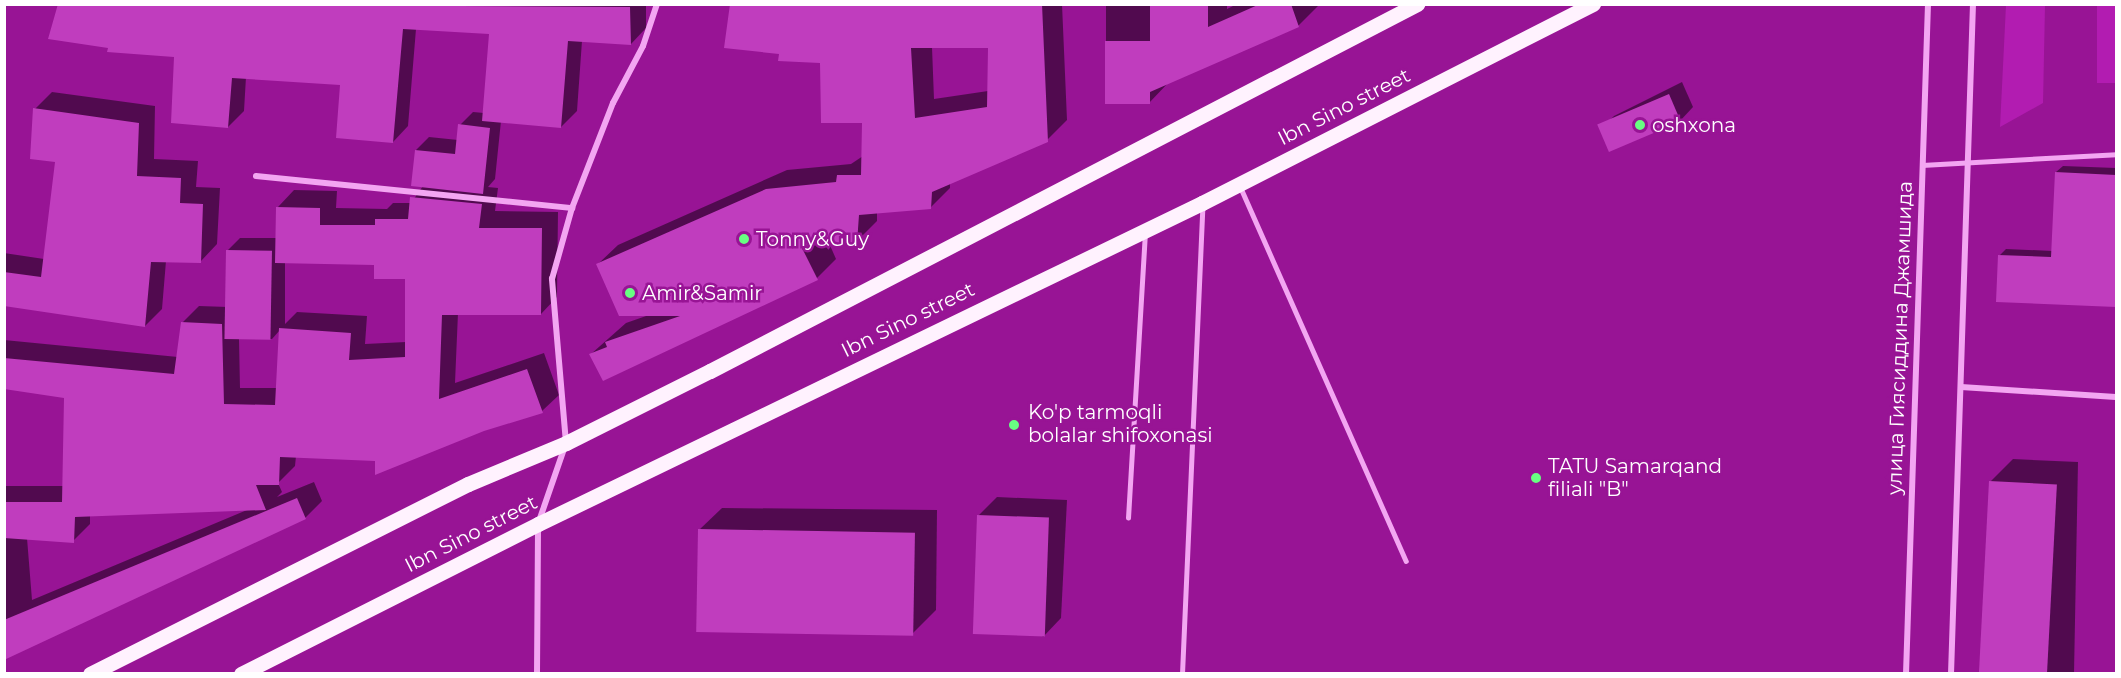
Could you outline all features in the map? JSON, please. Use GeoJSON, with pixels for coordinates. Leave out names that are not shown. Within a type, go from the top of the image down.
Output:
{"type":"FeatureCollection","features":[{"type":"Feature","properties":{"kind":"main road"},"geometry":{"type":"LineString","coordinates":[[90,674],[468,483],[566,443],[1417,4]]}},
{"type":"Feature","properties":{"kind":"main road","name":"Ibn Sino street"},"geometry":{"type":"LineString","coordinates":[[241,674],[538,524],[1239,184],[1593,4]]}},
{"type":"Feature","properties":{"kind":"street"},"geometry":{"type":"LineString","coordinates":[[537,674],[538,524],[566,443],[552,279],[572,208],[613,103],[643,46],[657,4]]}},
{"type":"Feature","properties":{"kind":"street","name":"улица Гиясиддина Джамшида"},"geometry":{"type":"LineString","coordinates":[[1906,674],[1928,4]]}},
{"type":"Feature","properties":{"kind":"street"},"geometry":{"type":"LineString","coordinates":[[1951,674],[1972,4]]}},
{"type":"Feature","properties":{"kind":"street"},"geometry":{"type":"LineString","coordinates":[[256,176],[572,208]]}},
{"type":"Feature","properties":{"kind":"street"},"geometry":{"type":"LineString","coordinates":[[1961,387],[2116,397]]}},
{"type":"Feature","properties":{"kind":"lane"},"geometry":{"type":"LineString","coordinates":[[1923,165],[2116,154]]}},
{"type":"Feature","properties":{"kind":"lane"},"geometry":{"type":"LineString","coordinates":[[1239,184],[1406,561]]}},
{"type":"Feature","properties":{"kind":"lane"},"geometry":{"type":"LineString","coordinates":[[1182,674],[1202,202]]}},
{"type":"Feature","properties":{"kind":"lane"},"geometry":{"type":"LineString","coordinates":[[1128,518],[1145,228]]}},
{"type":"Feature","properties":{"kind":"shaded area"},"geometry":{"type":"Polygon","coordinates":[[[2006,5],[2045,5],[2043,103],[2000,127],[2006,5]]]}},
{"type":"Feature","properties":{"kind":"shaded area"},"geometry":{"type":"Polygon","coordinates":[[[2097,5],[2116,5],[2116,83],[2097,83],[2097,5]]]}},
{"type":"Feature","properties":{"kind":"building"},"geometry":{"type":"Polygon","coordinates":[[[58,4],[630,7],[631,45],[568,41],[561,128],[482,121],[489,34],[403,29],[393,143],[336,138],[340,85],[232,78],[228,128],[171,123],[174,57],[107,52],[108,48],[48,39],[58,4]]]}},
{"type":"Feature","properties":{"kind":"building"},"geometry":{"type":"Polygon","coordinates":[[[730,4],[1042,4],[1048,142],[932,192],[931,209],[859,215],[857,243],[801,246],[818,280],[603,381],[589,354],[607,347],[605,342],[680,316],[619,316],[596,264],[766,189],[836,182],[837,175],[861,175],[862,123],[821,123],[820,63],[778,61],[779,54],[724,48],[730,4]],[[911,48],[915,118],[987,107],[988,48],[911,48]]]}},
{"type":"Feature","properties":{"kind":"building"},"geometry":{"type":"Polygon","coordinates":[[[1150,4],[1208,4],[1208,27],[1260,4],[1291,4],[1299,27],[1150,92],[1150,104],[1105,104],[1105,41],[1150,41],[1150,4]]]}},
{"type":"Feature","properties":{"kind":"building","name":"oshxona"},"geometry":{"type":"Polygon","coordinates":[[[1669,94],[1681,122],[1609,152],[1597,124],[1669,94]]]}},
{"type":"Feature","properties":{"kind":"building"},"geometry":{"type":"Polygon","coordinates":[[[33,108],[139,123],[137,176],[181,178],[180,203],[203,204],[201,263],[151,262],[145,327],[4,306],[4,272],[41,277],[55,162],[30,159],[33,108]]]}},
{"type":"Feature","properties":{"kind":"building"},"geometry":{"type":"Polygon","coordinates":[[[458,124],[490,128],[483,194],[411,186],[415,150],[455,154],[458,124]]]}},
{"type":"Feature","properties":{"kind":"building"},"geometry":{"type":"Polygon","coordinates":[[[2055,172],[2116,175],[2116,307],[1996,302],[1998,255],[2051,257],[2055,172]]]}},
{"type":"Feature","properties":{"kind":"building"},"geometry":{"type":"Polygon","coordinates":[[[410,197],[482,204],[479,228],[542,228],[541,315],[442,315],[439,399],[527,369],[543,413],[484,431],[375,475],[375,461],[280,457],[279,485],[256,485],[266,510],[75,517],[74,543],[4,538],[4,502],[62,502],[64,398],[4,389],[4,358],[174,374],[181,322],[222,324],[224,404],[275,405],[279,328],[351,333],[349,360],[405,357],[405,279],[374,279],[374,265],[275,263],[276,207],[320,208],[320,225],[375,225],[375,219],[408,219],[410,197]]]}},
{"type":"Feature","properties":{"kind":"building"},"geometry":{"type":"Polygon","coordinates":[[[226,250],[272,251],[270,340],[224,339],[226,250]]]}},
{"type":"Feature","properties":{"kind":"building"},"geometry":{"type":"Polygon","coordinates":[[[1989,481],[2057,485],[2047,674],[1979,674],[1989,481]]]}},
{"type":"Feature","properties":{"kind":"building"},"geometry":{"type":"Polygon","coordinates":[[[297,498],[306,519],[4,660],[4,620],[297,498]]]}},
{"type":"Feature","properties":{"kind":"building"},"geometry":{"type":"Polygon","coordinates":[[[977,515],[1049,518],[1045,636],[973,634],[977,515]]]}},
{"type":"Feature","properties":{"kind":"building"},"geometry":{"type":"Polygon","coordinates":[[[698,529],[915,533],[913,636],[696,632],[698,529]]]}},
{"type":"Feature","properties":{"kind":"place","name":"oshxona"},"geometry":{"type":"Point","coordinates":[1640,125]}},
{"type":"Feature","properties":{"kind":"place","name":"Tonny&Guy"},"geometry":{"type":"Point","coordinates":[744,239]}},
{"type":"Feature","properties":{"kind":"place","name":"Amir&Samir"},"geometry":{"type":"Point","coordinates":[630,293]}},
{"type":"Feature","properties":{"kind":"place","name":"Ko'p tarmoqli bolalar shifoxonasi"},"geometry":{"type":"Point","coordinates":[1014,425]}},
{"type":"Feature","properties":{"kind":"place","name":"TATU Samarqand filiali \"B\""},"geometry":{"type":"Point","coordinates":[1536,478]}}]}
